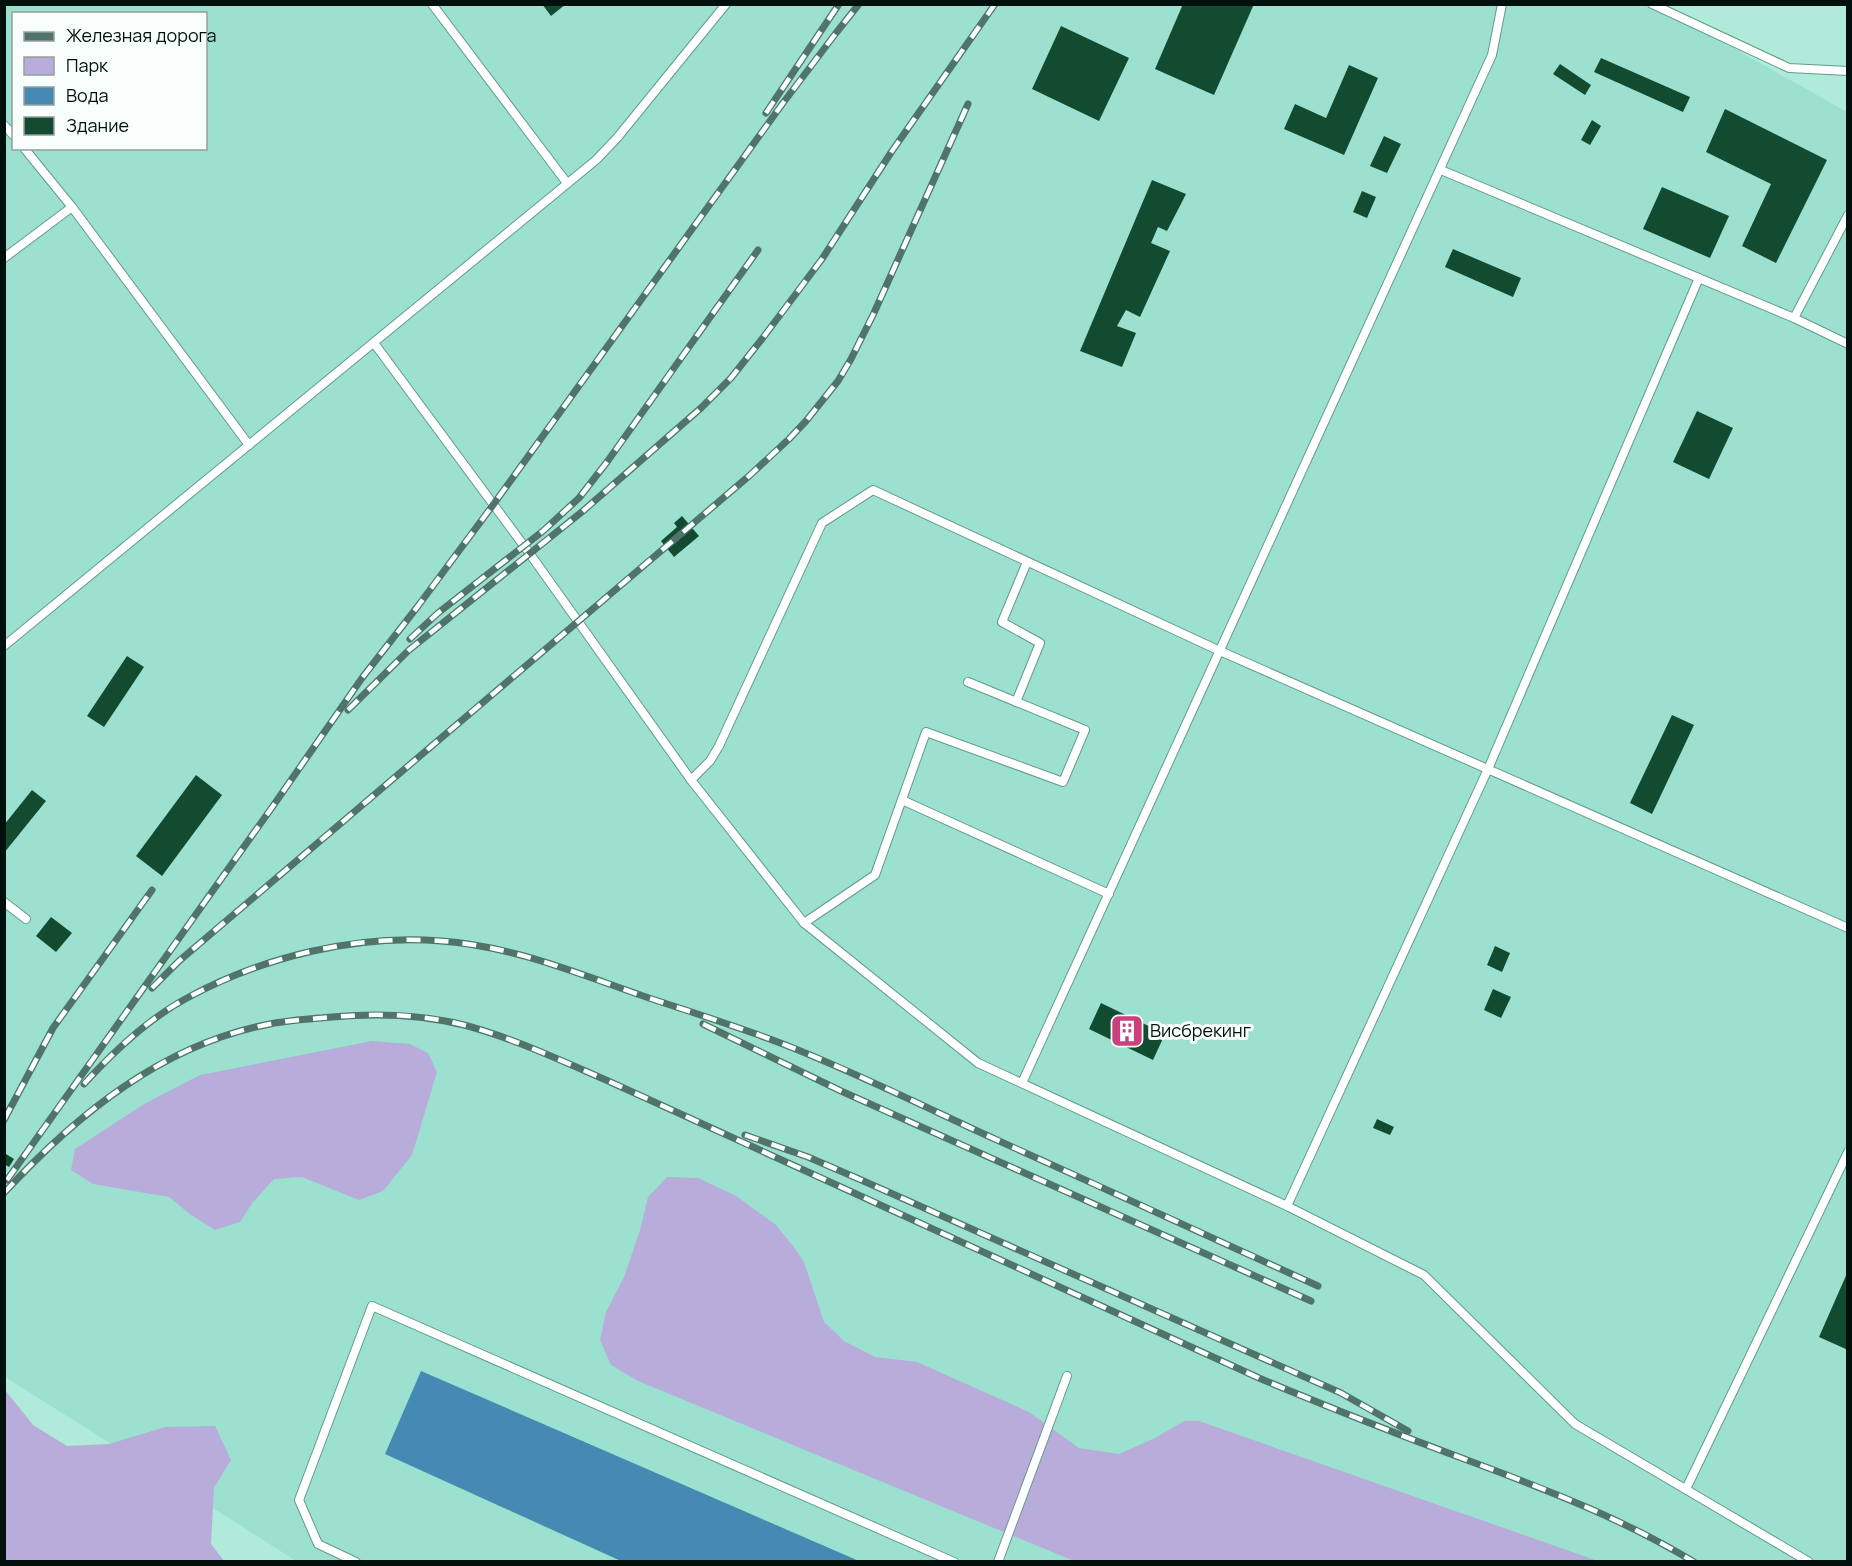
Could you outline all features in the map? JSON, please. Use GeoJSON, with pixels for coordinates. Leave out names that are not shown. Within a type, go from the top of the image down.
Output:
{"type":"FeatureCollection","features":[{"type":"Feature","properties":{"kind":"lane"},"geometry":{"type":"LineString","coordinates":[[432,4],[567,183]]}},
{"type":"Feature","properties":{"kind":"lane"},"geometry":{"type":"LineString","coordinates":[[4,646],[596,160],[617,138],[726,4]]}},
{"type":"Feature","properties":{"kind":"lane"},"geometry":{"type":"LineString","coordinates":[[1022,1083],[1441,170],[1492,55],[1502,4]]}},
{"type":"Feature","properties":{"kind":"lane"},"geometry":{"type":"LineString","coordinates":[[1652,4],[1789,68],[1848,71]]}},
{"type":"Feature","properties":{"kind":"lane"},"geometry":{"type":"LineString","coordinates":[[26,150],[72,207],[249,445]]}},
{"type":"Feature","properties":{"kind":"lane"},"geometry":{"type":"LineString","coordinates":[[1441,170],[1794,318],[1848,344]]}},
{"type":"Feature","properties":{"kind":"lane"},"geometry":{"type":"LineString","coordinates":[[4,258],[72,207]]}},
{"type":"Feature","properties":{"kind":"lane"},"geometry":{"type":"LineString","coordinates":[[1794,318],[1848,215]]}},
{"type":"Feature","properties":{"kind":"lane"},"geometry":{"type":"LineString","coordinates":[[1287,1206],[1488,769],[1699,278]]}},
{"type":"Feature","properties":{"kind":"lane"},"geometry":{"type":"LineString","coordinates":[[374,343],[544,574],[691,780],[804,923],[978,1063],[1287,1206],[1424,1275],[1575,1424],[1797,1559],[1809,1562]]}},
{"type":"Feature","properties":{"kind":"lane"},"geometry":{"type":"LineString","coordinates":[[691,780],[710,761],[719,746],[822,523],[873,490],[1220,651],[1848,928]]}},
{"type":"Feature","properties":{"kind":"lane"},"geometry":{"type":"LineString","coordinates":[[1016,702],[1040,643],[1002,622],[1027,562]]}},
{"type":"Feature","properties":{"kind":"lane"},"geometry":{"type":"LineString","coordinates":[[804,923],[875,875],[926,732],[1063,782],[1085,730],[968,682]]}},
{"type":"Feature","properties":{"kind":"lane"},"geometry":{"type":"LineString","coordinates":[[902,800],[1108,894]]}},
{"type":"Feature","properties":{"kind":"lane"},"geometry":{"type":"LineString","coordinates":[[4,902],[26,919]]}},
{"type":"Feature","properties":{"kind":"lane"},"geometry":{"type":"LineString","coordinates":[[1686,1490],[1848,1152]]}},
{"type":"Feature","properties":{"kind":"lane"},"geometry":{"type":"LineString","coordinates":[[356,1562],[318,1544],[299,1500],[372,1306],[954,1562]]}},
{"type":"Feature","properties":{"kind":"lane"},"geometry":{"type":"LineString","coordinates":[[998,1562],[1067,1376]]}},
{"type":"Feature","properties":{"kind":"shaded area"},"geometry":{"type":"Polygon","coordinates":[[[4,5],[1657,5],[1847,112],[1847,1561],[296,1561],[5,1377],[4,5]]]}},
{"type":"Feature","properties":{"kind":"green space"},"geometry":{"type":"Polygon","coordinates":[[[372,1041],[410,1044],[428,1053],[437,1072],[412,1155],[383,1191],[359,1200],[302,1177],[274,1179],[253,1202],[240,1222],[215,1230],[191,1215],[169,1197],[93,1184],[71,1170],[75,1149],[144,1104],[200,1075],[372,1041]]]}},
{"type":"Feature","properties":{"kind":"green space"},"geometry":{"type":"Polygon","coordinates":[[[667,1177],[698,1178],[736,1196],[776,1225],[804,1262],[824,1322],[844,1341],[875,1357],[917,1362],[1029,1412],[1079,1448],[1119,1454],[1155,1438],[1184,1421],[1199,1421],[1598,1561],[1074,1561],[638,1381],[611,1365],[600,1340],[606,1312],[624,1277],[640,1230],[648,1197],[667,1177]]]}},
{"type":"Feature","properties":{"kind":"green space"},"geometry":{"type":"Polygon","coordinates":[[[5,1390],[33,1425],[67,1446],[109,1444],[165,1427],[215,1426],[231,1460],[214,1488],[211,1544],[224,1561],[5,1561],[5,1390]]]}},
{"type":"Feature","properties":{"kind":"water"},"geometry":{"type":"Polygon","coordinates":[[[421,1371],[859,1561],[621,1561],[385,1454],[421,1371]]]}},
{"type":"Feature","properties":{"kind":"building"},"geometry":{"type":"Polygon","coordinates":[[[542,4],[566,4],[551,16],[542,4]]]}},
{"type":"Feature","properties":{"kind":"building"},"geometry":{"type":"Polygon","coordinates":[[[1183,4],[1254,4],[1214,95],[1155,69],[1183,4]]]}},
{"type":"Feature","properties":{"kind":"building"},"geometry":{"type":"Polygon","coordinates":[[[1061,26],[1129,58],[1099,121],[1032,89],[1061,26]]]}},
{"type":"Feature","properties":{"kind":"building"},"geometry":{"type":"Polygon","coordinates":[[[1601,58],[1690,97],[1683,112],[1594,72],[1601,58]]]}},
{"type":"Feature","properties":{"kind":"building"},"geometry":{"type":"Polygon","coordinates":[[[1560,64],[1591,85],[1585,95],[1553,74],[1560,64]]]}},
{"type":"Feature","properties":{"kind":"building"},"geometry":{"type":"Polygon","coordinates":[[[1349,65],[1378,78],[1344,155],[1284,129],[1295,104],[1326,118],[1349,65]]]}},
{"type":"Feature","properties":{"kind":"building"},"geometry":{"type":"Polygon","coordinates":[[[1725,109],[1827,160],[1776,263],[1742,246],[1771,184],[1706,152],[1725,109]]]}},
{"type":"Feature","properties":{"kind":"building"},"geometry":{"type":"Polygon","coordinates":[[[1592,120],[1601,126],[1590,145],[1581,140],[1592,120]]]}},
{"type":"Feature","properties":{"kind":"building"},"geometry":{"type":"Polygon","coordinates":[[[1384,136],[1401,144],[1387,173],[1370,166],[1384,136]]]}},
{"type":"Feature","properties":{"kind":"building"},"geometry":{"type":"Polygon","coordinates":[[[1152,180],[1186,194],[1167,231],[1158,227],[1151,243],[1170,251],[1140,317],[1126,310],[1117,326],[1136,333],[1122,367],[1080,351],[1152,180]]]}},
{"type":"Feature","properties":{"kind":"building"},"geometry":{"type":"Polygon","coordinates":[[[1662,187],[1729,216],[1710,258],[1643,229],[1662,187]]]}},
{"type":"Feature","properties":{"kind":"building"},"geometry":{"type":"Polygon","coordinates":[[[1362,191],[1376,197],[1367,218],[1353,212],[1362,191]]]}},
{"type":"Feature","properties":{"kind":"building"},"geometry":{"type":"Polygon","coordinates":[[[1453,249],[1521,278],[1513,297],[1445,267],[1453,249]]]}},
{"type":"Feature","properties":{"kind":"building"},"geometry":{"type":"Polygon","coordinates":[[[1697,411],[1733,428],[1709,479],[1673,462],[1697,411]]]}},
{"type":"Feature","properties":{"kind":"building"},"geometry":{"type":"Polygon","coordinates":[[[682,516],[699,536],[674,557],[661,541],[677,527],[674,523],[682,516]]]}},
{"type":"Feature","properties":{"kind":"building"},"geometry":{"type":"Polygon","coordinates":[[[127,656],[144,667],[104,727],[87,716],[127,656]]]}},
{"type":"Feature","properties":{"kind":"building"},"geometry":{"type":"Polygon","coordinates":[[[1672,715],[1694,725],[1652,814],[1630,803],[1672,715]]]}},
{"type":"Feature","properties":{"kind":"building"},"geometry":{"type":"Polygon","coordinates":[[[196,775],[222,795],[162,876],[136,856],[196,775]]]}},
{"type":"Feature","properties":{"kind":"building"},"geometry":{"type":"Polygon","coordinates":[[[32,790],[46,801],[4,853],[4,825],[32,790]]]}},
{"type":"Feature","properties":{"kind":"building"},"geometry":{"type":"Polygon","coordinates":[[[51,917],[72,933],[56,952],[36,936],[51,917]]]}},
{"type":"Feature","properties":{"kind":"building"},"geometry":{"type":"Polygon","coordinates":[[[1495,946],[1510,953],[1502,972],[1487,965],[1495,946]]]}},
{"type":"Feature","properties":{"kind":"building"},"geometry":{"type":"Polygon","coordinates":[[[1493,989],[1511,997],[1501,1018],[1484,1010],[1493,989]]]}},
{"type":"Feature","properties":{"kind":"building","name":"Висбрекинг"},"geometry":{"type":"Polygon","coordinates":[[[1101,1003],[1165,1034],[1153,1060],[1089,1029],[1101,1003]]]}},
{"type":"Feature","properties":{"kind":"building"},"geometry":{"type":"Polygon","coordinates":[[[1377,1119],[1394,1127],[1390,1135],[1373,1128],[1377,1119]]]}},
{"type":"Feature","properties":{"kind":"building"},"geometry":{"type":"Polygon","coordinates":[[[6,1154],[14,1159],[9,1167],[4,1164],[6,1154]]]}},
{"type":"Feature","properties":{"kind":"building"},"geometry":{"type":"Polygon","coordinates":[[[1848,1271],[1848,1350],[1819,1337],[1848,1271]]]}},
{"type":"Feature","properties":{"kind":"railway"},"geometry":{"type":"LineString","coordinates":[[766,113],[839,4]]}},
{"type":"Feature","properties":{"kind":"railway"},"geometry":{"type":"LineString","coordinates":[[7,1180],[362,678],[493,505],[783,103],[859,4]]}},
{"type":"Feature","properties":{"kind":"railway"},"geometry":{"type":"LineString","coordinates":[[348,710],[409,650],[583,511],[701,408],[731,378],[822,259],[892,151],[995,4]]}},
{"type":"Feature","properties":{"kind":"railway"},"geometry":{"type":"LineString","coordinates":[[152,988],[179,961],[749,476],[806,421],[838,381],[851,359],[968,104]]}},
{"type":"Feature","properties":{"kind":"railway"},"geometry":{"type":"LineString","coordinates":[[410,639],[438,613],[543,531],[579,498],[758,250]]}},
{"type":"Feature","properties":{"kind":"railway"},"geometry":{"type":"LineString","coordinates":[[4,1120],[53,1028],[152,890]]}},
{"type":"Feature","properties":{"kind":"railway"},"geometry":{"type":"LineString","coordinates":[[84,1084],[119,1048],[173,1006],[216,983],[247,971],[278,960],[343,945],[409,940],[468,944],[547,963],[809,1054],[1318,1286]]}},
{"type":"Feature","properties":{"kind":"railway"},"geometry":{"type":"LineString","coordinates":[[4,1193],[61,1136],[92,1111],[124,1087],[193,1048],[231,1034],[293,1021],[382,1015],[448,1021],[500,1036],[571,1065],[1259,1378],[1587,1507],[1694,1562]]}},
{"type":"Feature","properties":{"kind":"railway"},"geometry":{"type":"LineString","coordinates":[[703,1024],[841,1091],[1311,1301]]}},
{"type":"Feature","properties":{"kind":"railway"},"geometry":{"type":"LineString","coordinates":[[745,1135],[808,1157],[859,1179],[1341,1393],[1408,1431]]}},
{"type":"Feature","properties":{"kind":"place","name":"Висбрекинг"},"geometry":{"type":"Point","coordinates":[1127,1031]}}]}
